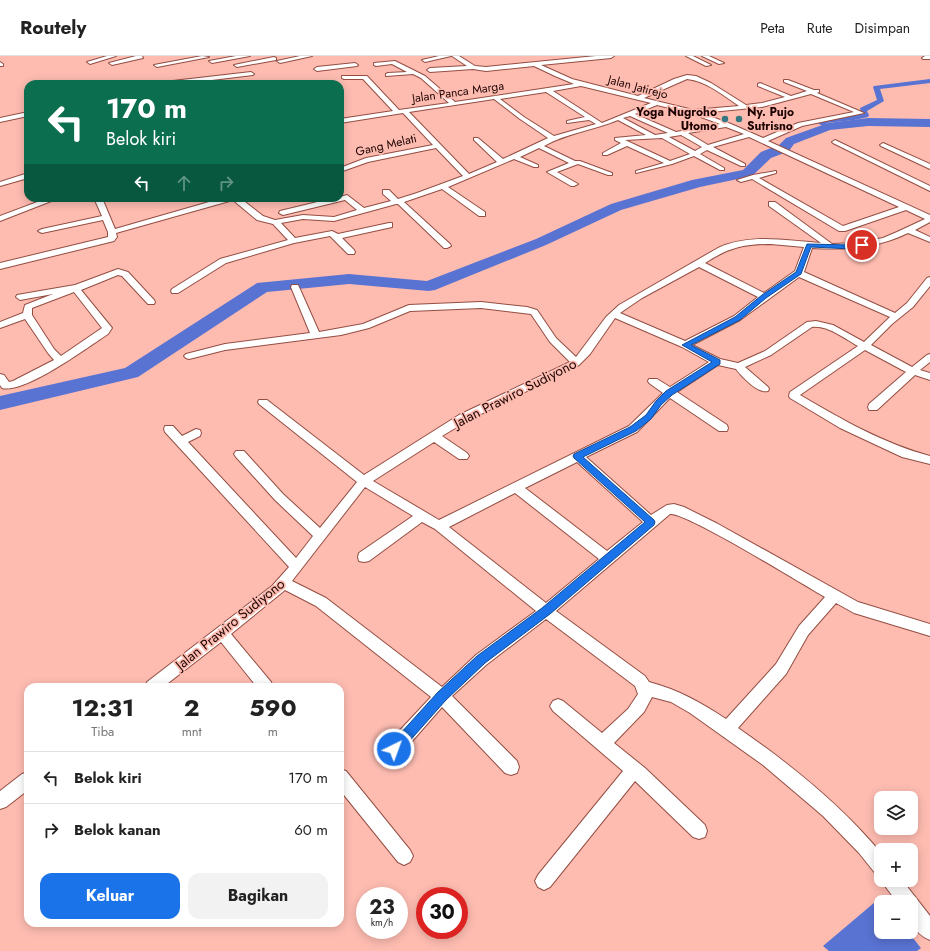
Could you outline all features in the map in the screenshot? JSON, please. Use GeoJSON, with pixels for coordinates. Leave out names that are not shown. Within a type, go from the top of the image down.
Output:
{"type":"FeatureCollection","features":[{"type":"Feature","properties":{"kind":"street"},"geometry":{"type":"LineString","coordinates":[[90,62],[112,56]]}},
{"type":"Feature","properties":{"kind":"street"},"geometry":{"type":"LineString","coordinates":[[112,63],[140,58],[139,56]]}},
{"type":"Feature","properties":{"kind":"street"},"geometry":{"type":"LineString","coordinates":[[157,65],[206,56],[213,62],[248,56]]}},
{"type":"Feature","properties":{"kind":"street"},"geometry":{"type":"LineString","coordinates":[[237,65],[309,56]]}},
{"type":"Feature","properties":{"kind":"street"},"geometry":{"type":"LineString","coordinates":[[425,60],[448,56]]}},
{"type":"Feature","properties":{"kind":"street"},"geometry":{"type":"LineString","coordinates":[[455,56],[473,67]]}},
{"type":"Feature","properties":{"kind":"street"},"geometry":{"type":"LineString","coordinates":[[430,70],[473,67],[493,69],[611,56]]}},
{"type":"Feature","properties":{"kind":"street"},"geometry":{"type":"LineString","coordinates":[[689,56],[708,65]]}},
{"type":"Feature","properties":{"kind":"street"},"geometry":{"type":"LineString","coordinates":[[705,56],[721,63]]}},
{"type":"Feature","properties":{"kind":"street"},"geometry":{"type":"LineString","coordinates":[[317,69],[353,61]]}},
{"type":"Feature","properties":{"kind":"street"},"geometry":{"type":"LineString","coordinates":[[327,63],[353,61],[374,68],[393,62],[423,77],[454,104]]}},
{"type":"Feature","properties":{"kind":"street","name":"Jalan Jatirejo"},"geometry":{"type":"LineString","coordinates":[[535,64],[554,76],[579,85],[594,87],[692,112],[729,125],[906,207]]}},
{"type":"Feature","properties":{"kind":"street"},"geometry":{"type":"LineString","coordinates":[[388,75],[414,73]]}},
{"type":"Feature","properties":{"kind":"street"},"geometry":{"type":"LineString","coordinates":[[199,80],[251,74]]}},
{"type":"Feature","properties":{"kind":"street"},"geometry":{"type":"LineString","coordinates":[[344,78],[365,77],[468,177]]}},
{"type":"Feature","properties":{"kind":"street"},"geometry":{"type":"LineString","coordinates":[[639,98],[688,77],[695,78],[712,86],[745,107]]}},
{"type":"Feature","properties":{"kind":"street"},"geometry":{"type":"LineString","coordinates":[[762,141],[800,124],[861,112],[814,91],[786,81]]}},
{"type":"Feature","properties":{"kind":"street","name":"Jalan Panca Marga"},"geometry":{"type":"LineString","coordinates":[[344,120],[579,85]]}},
{"type":"Feature","properties":{"kind":"street"},"geometry":{"type":"LineString","coordinates":[[760,85],[789,97]]}},
{"type":"Feature","properties":{"kind":"street"},"geometry":{"type":"LineString","coordinates":[[548,90],[588,118],[601,125]]}},
{"type":"Feature","properties":{"kind":"street"},"geometry":{"type":"LineString","coordinates":[[692,112],[762,105],[814,91]]}},
{"type":"Feature","properties":{"kind":"street"},"geometry":{"type":"LineString","coordinates":[[496,98],[522,118],[553,138]]}},
{"type":"Feature","properties":{"kind":"street"},"geometry":{"type":"LineString","coordinates":[[240,202],[263,219],[275,222],[296,217],[334,219],[398,202],[443,186],[515,157],[553,138],[601,125],[628,113],[657,103]]}},
{"type":"Feature","properties":{"kind":"street"},"geometry":{"type":"LineString","coordinates":[[628,113],[675,134]]}},
{"type":"Feature","properties":{"kind":"street"},"geometry":{"type":"LineString","coordinates":[[0,120],[24,115]]}},
{"type":"Feature","properties":{"kind":"street"},"geometry":{"type":"LineString","coordinates":[[569,122],[588,118]]}},
{"type":"Feature","properties":{"kind":"street"},"geometry":{"type":"LineString","coordinates":[[618,118],[654,136]]}},
{"type":"Feature","properties":{"kind":"street"},"geometry":{"type":"LineString","coordinates":[[670,163],[625,144],[617,139],[663,136],[729,125]]}},
{"type":"Feature","properties":{"kind":"street"},"geometry":{"type":"LineString","coordinates":[[683,133],[743,165]]}},
{"type":"Feature","properties":{"kind":"street"},"geometry":{"type":"LineString","coordinates":[[638,172],[695,154],[707,147],[749,135]]}},
{"type":"Feature","properties":{"kind":"street"},"geometry":{"type":"LineString","coordinates":[[663,136],[722,169]]}},
{"type":"Feature","properties":{"kind":"street"},"geometry":{"type":"LineString","coordinates":[[476,139],[502,162]]}},
{"type":"Feature","properties":{"kind":"street"},"geometry":{"type":"LineString","coordinates":[[835,142],[930,189]]}},
{"type":"Feature","properties":{"kind":"street"},"geometry":{"type":"LineString","coordinates":[[605,154],[625,144]]}},
{"type":"Feature","properties":{"kind":"street"},"geometry":{"type":"LineString","coordinates":[[883,144],[930,166]]}},
{"type":"Feature","properties":{"kind":"street","name":"Gang Melati"},"geometry":{"type":"LineString","coordinates":[[344,168],[366,160],[437,146]]}},
{"type":"Feature","properties":{"kind":"street"},"geometry":{"type":"LineString","coordinates":[[538,146],[573,162]]}},
{"type":"Feature","properties":{"kind":"street"},"geometry":{"type":"LineString","coordinates":[[515,157],[536,166]]}},
{"type":"Feature","properties":{"kind":"street"},"geometry":{"type":"LineString","coordinates":[[574,184],[555,177],[551,172],[573,162],[581,162],[610,174]]}},
{"type":"Feature","properties":{"kind":"street"},"geometry":{"type":"LineString","coordinates":[[741,180],[774,172]]}},
{"type":"Feature","properties":{"kind":"street"},"geometry":{"type":"LineString","coordinates":[[0,184],[24,177]]}},
{"type":"Feature","properties":{"kind":"street"},"geometry":{"type":"LineString","coordinates":[[753,177],[842,229],[906,207],[930,218]]}},
{"type":"Feature","properties":{"kind":"street"},"geometry":{"type":"LineString","coordinates":[[443,186],[482,214]]}},
{"type":"Feature","properties":{"kind":"street"},"geometry":{"type":"LineString","coordinates":[[386,192],[447,246]]}},
{"type":"Feature","properties":{"kind":"street"},"geometry":{"type":"LineString","coordinates":[[344,198],[349,198],[362,211]]}},
{"type":"Feature","properties":{"kind":"street"},"geometry":{"type":"LineString","coordinates":[[0,219],[45,202]]}},
{"type":"Feature","properties":{"kind":"street"},"geometry":{"type":"LineString","coordinates":[[0,266],[107,241],[113,237],[107,217],[100,202]]}},
{"type":"Feature","properties":{"kind":"street"},"geometry":{"type":"LineString","coordinates":[[112,232],[218,202]]}},
{"type":"Feature","properties":{"kind":"street"},"geometry":{"type":"LineString","coordinates":[[263,219],[327,202]]}},
{"type":"Feature","properties":{"kind":"street"},"geometry":{"type":"LineString","coordinates":[[772,204],[830,246]]}},
{"type":"Feature","properties":{"kind":"street"},"geometry":{"type":"LineString","coordinates":[[42,231],[107,217]]}},
{"type":"Feature","properties":{"kind":"street","name":"Jalan Prawiro Sudiyono"},"geometry":{"type":"LineString","coordinates":[[157,683],[284,583],[364,481],[463,418],[576,363],[582,358],[614,314],[625,304],[731,246],[755,241],[852,247],[894,238],[930,218]]}},
{"type":"Feature","properties":{"kind":"street"},"geometry":{"type":"LineString","coordinates":[[322,219],[334,235],[351,252]]}},
{"type":"Feature","properties":{"kind":"street"},"geometry":{"type":"LineString","coordinates":[[275,222],[293,241]]}},
{"type":"Feature","properties":{"kind":"street"},"geometry":{"type":"LineString","coordinates":[[175,291],[223,261],[293,241],[389,225]]}},
{"type":"Feature","properties":{"kind":"street"},"geometry":{"type":"LineString","coordinates":[[909,231],[930,240]]}},
{"type":"Feature","properties":{"kind":"street"},"geometry":{"type":"LineString","coordinates":[[685,345],[737,318],[764,296],[798,273],[801,270],[809,245]]}},
{"type":"Feature","properties":{"kind":"street"},"geometry":{"type":"LineString","coordinates":[[698,263],[764,296]]}},
{"type":"Feature","properties":{"kind":"street"},"geometry":{"type":"LineString","coordinates":[[0,325],[75,288],[118,272],[123,272],[151,302]]}},
{"type":"Feature","properties":{"kind":"street"},"geometry":{"type":"LineString","coordinates":[[798,273],[896,316]]}},
{"type":"Feature","properties":{"kind":"street"},"geometry":{"type":"LineString","coordinates":[[930,280],[910,305],[896,316],[865,346],[794,394],[794,396],[844,425],[906,454],[930,460]]}},
{"type":"Feature","properties":{"kind":"street"},"geometry":{"type":"LineString","coordinates":[[60,360],[51,351],[19,295],[75,288]]}},
{"type":"Feature","properties":{"kind":"street"},"geometry":{"type":"LineString","coordinates":[[0,377],[4,384],[10,386],[28,380],[104,332],[107,328],[75,288]]}},
{"type":"Feature","properties":{"kind":"street"},"geometry":{"type":"LineString","coordinates":[[295,288],[316,335]]}},
{"type":"Feature","properties":{"kind":"street"},"geometry":{"type":"LineString","coordinates":[[189,356],[225,347],[341,332],[366,326],[401,311],[422,307],[452,308],[481,305],[534,312],[553,340],[576,363]]}},
{"type":"Feature","properties":{"kind":"street"},"geometry":{"type":"LineString","coordinates":[[614,314],[685,345],[717,362],[739,366],[768,353],[810,324],[814,323],[825,325],[913,371],[930,377]]}},
{"type":"Feature","properties":{"kind":"street"},"geometry":{"type":"LineString","coordinates":[[873,407],[930,357]]}},
{"type":"Feature","properties":{"kind":"street"},"geometry":{"type":"LineString","coordinates":[[439,526],[470,509],[516,488],[633,429],[648,417],[658,403],[669,393],[717,362]]}},
{"type":"Feature","properties":{"kind":"street"},"geometry":{"type":"LineString","coordinates":[[739,366],[743,372],[764,389]]}},
{"type":"Feature","properties":{"kind":"street"},"geometry":{"type":"LineString","coordinates":[[653,381],[723,428]]}},
{"type":"Feature","properties":{"kind":"street"},"geometry":{"type":"LineString","coordinates":[[263,402],[364,481],[423,515],[439,526],[546,611],[640,681],[645,688],[646,696],[633,714],[603,743]]}},
{"type":"Feature","properties":{"kind":"street"},"geometry":{"type":"LineString","coordinates":[[169,430],[297,567]]}},
{"type":"Feature","properties":{"kind":"street"},"geometry":{"type":"LineString","coordinates":[[180,442],[196,433]]}},
{"type":"Feature","properties":{"kind":"street"},"geometry":{"type":"LineString","coordinates":[[435,437],[464,456]]}},
{"type":"Feature","properties":{"kind":"street"},"geometry":{"type":"LineString","coordinates":[[240,454],[278,497],[321,536]]}},
{"type":"Feature","properties":{"kind":"street"},"geometry":{"type":"LineString","coordinates":[[577,456],[651,522]]}},
{"type":"Feature","properties":{"kind":"street"},"geometry":{"type":"LineString","coordinates":[[516,488],[608,559]]}},
{"type":"Feature","properties":{"kind":"street"},"geometry":{"type":"LineString","coordinates":[[394,749],[442,696],[481,660],[546,611],[667,510],[680,510],[727,534],[833,597],[854,607],[930,630]]}},
{"type":"Feature","properties":{"kind":"street"},"geometry":{"type":"LineString","coordinates":[[364,557],[423,515]]}},
{"type":"Feature","properties":{"kind":"street"},"geometry":{"type":"LineString","coordinates":[[284,583],[321,602],[442,696],[511,766]]}},
{"type":"Feature","properties":{"kind":"street"},"geometry":{"type":"LineString","coordinates":[[727,729],[781,669],[801,634],[833,597]]}},
{"type":"Feature","properties":{"kind":"street"},"geometry":{"type":"LineString","coordinates":[[222,633],[263,683]]}},
{"type":"Feature","properties":{"kind":"street"},"geometry":{"type":"LineString","coordinates":[[645,688],[675,697],[727,729],[786,774],[849,829],[874,859]]}},
{"type":"Feature","properties":{"kind":"street"},"geometry":{"type":"LineString","coordinates":[[558,706],[634,770],[699,832]]}},
{"type":"Feature","properties":{"kind":"street"},"geometry":{"type":"LineString","coordinates":[[544,881],[634,770]]}},
{"type":"Feature","properties":{"kind":"street"},"geometry":{"type":"LineString","coordinates":[[344,782],[404,856]]}},
{"type":"Feature","properties":{"kind":"street"},"geometry":{"type":"LineString","coordinates":[[0,800],[24,783]]}},
{"type":"Feature","properties":{"kind":"street"},"geometry":{"type":"LineString","coordinates":[[896,887],[903,895]]}},
{"type":"Feature","properties":{"kind":"street"},"geometry":{"type":"LineString","coordinates":[[918,915],[930,930]]}},
{"type":"Feature","properties":{"kind":"water"},"geometry":{"type":"Polygon","coordinates":[[[874,903],[874,939],[914,939],[921,948],[917,951],[829,951],[823,946],[874,903]]]}},
{"type":"Feature","properties":{"kind":"waterway"},"geometry":{"type":"LineString","coordinates":[[828,127],[818,121],[854,118],[865,115],[863,110],[881,101],[876,87],[930,81]]}},
{"type":"Feature","properties":{"kind":"waterway"},"geometry":{"type":"LineString","coordinates":[[0,403],[131,373],[263,287],[349,279],[429,286],[541,242],[616,207],[697,183],[747,173],[766,155],[784,148],[790,141],[828,127],[868,122],[930,123]]}},
{"type":"Feature","properties":{"kind":"place","name":"Yoga Nugroho Utomo"},"geometry":{"type":"Point","coordinates":[725,119]}},
{"type":"Feature","properties":{"kind":"place","name":"Ny. Pujo Sutrisno"},"geometry":{"type":"Point","coordinates":[739,119]}},
{"type":"Feature","properties":{"kind":"route"},"geometry":{"type":"LineString","coordinates":[[394,749],[442,696],[481,660],[546,611],[651,522],[577,456],[633,429],[648,417],[658,403],[669,393],[717,362],[685,345],[737,318],[764,296],[799,273],[809,245],[836,247],[852,247],[862,245]]}}]}
